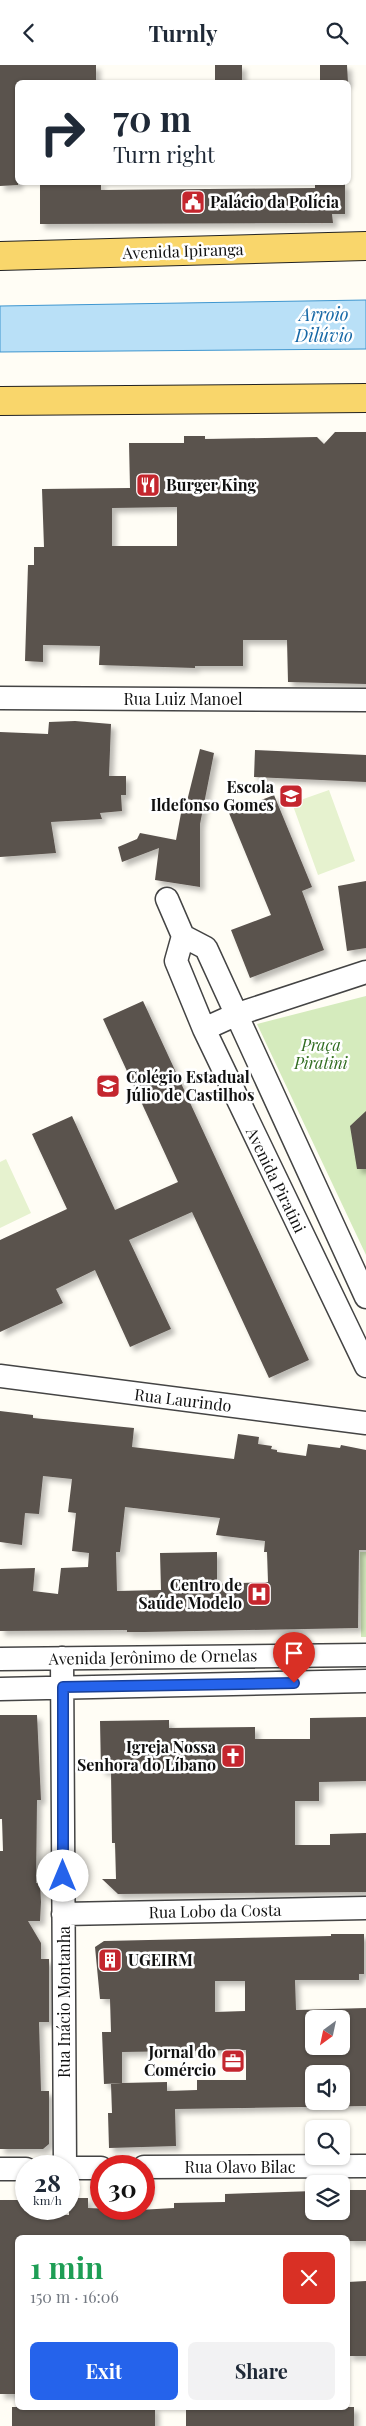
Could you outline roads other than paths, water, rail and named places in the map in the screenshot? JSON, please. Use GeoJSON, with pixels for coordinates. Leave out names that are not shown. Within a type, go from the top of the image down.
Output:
{"type":"FeatureCollection","features":[{"type":"Feature","properties":{"kind":"main road","name":"Avenida Ipiranga"},"geometry":{"type":"LineString","coordinates":[[0,257],[366,246]]}},
{"type":"Feature","properties":{"kind":"main road"},"geometry":{"type":"LineString","coordinates":[[0,401],[366,398]]}},
{"type":"Feature","properties":{"kind":"street","name":"Rua Luiz Manoel"},"geometry":{"type":"LineString","coordinates":[[0,698],[366,699]]}},
{"type":"Feature","properties":{"kind":"street"},"geometry":{"type":"LineString","coordinates":[[166,899],[183,936]]}},
{"type":"Feature","properties":{"kind":"street","name":"Avenida Piratini"},"geometry":{"type":"LineString","coordinates":[[366,1297],[206,948],[183,936],[176,961],[204,1029],[366,1366]]}},
{"type":"Feature","properties":{"kind":"street"},"geometry":{"type":"LineString","coordinates":[[204,1029],[236,1015],[366,972]]}},
{"type":"Feature","properties":{"kind":"street","name":"Rua Laurindo"},"geometry":{"type":"LineString","coordinates":[[0,1376],[366,1423]]}},
{"type":"Feature","properties":{"kind":"street","name":"Avenida Jerônimo de Ornelas"},"geometry":{"type":"LineString","coordinates":[[0,1659],[366,1655]]}},
{"type":"Feature","properties":{"kind":"street"},"geometry":{"type":"LineString","coordinates":[[257,1656],[258,1683]]}},
{"type":"Feature","properties":{"kind":"street","name":"Rua Inácio Montanha"},"geometry":{"type":"LineString","coordinates":[[62,1658],[65,2155]]}},
{"type":"Feature","properties":{"kind":"street","name":"Avenida Jerônimo de Ornelas"},"geometry":{"type":"LineString","coordinates":[[0,1689],[366,1681]]}},
{"type":"Feature","properties":{"kind":"street","name":"Rua Lobo da Costa"},"geometry":{"type":"LineString","coordinates":[[63,1914],[366,1908]]}},
{"type":"Feature","properties":{"kind":"street","name":"Rua Olavo Bilac"},"geometry":{"type":"LineString","coordinates":[[155,2167],[366,2165]]}},
{"type":"Feature","properties":{"kind":"street"},"geometry":{"type":"LineString","coordinates":[[0,2169],[15,2169]]}},
{"type":"Feature","properties":{"kind":"water","name":"Arroio Dilúvio"},"geometry":{"type":"Polygon","coordinates":[[[366,300],[366,349],[0,352],[0,306],[366,300]]]}},
{"type":"Feature","properties":{"kind":"place","name":"Palácio da Polícia"},"geometry":{"type":"Point","coordinates":[193,202]}},
{"type":"Feature","properties":{"kind":"place","name":"Burger King"},"geometry":{"type":"Point","coordinates":[148,485]}},
{"type":"Feature","properties":{"kind":"place","name":"Escola Ildefonso Gomes"},"geometry":{"type":"Point","coordinates":[291,796]}},
{"type":"Feature","properties":{"kind":"place","name":"Colégio Estadual Júlio de Castilhos"},"geometry":{"type":"Point","coordinates":[108,1086]}},
{"type":"Feature","properties":{"kind":"place","name":"Centro de Saúde Modelo"},"geometry":{"type":"Point","coordinates":[259,1594]}},
{"type":"Feature","properties":{"kind":"place","name":"Igreja Nossa Senhora do Líbano"},"geometry":{"type":"Point","coordinates":[233,1756]}},
{"type":"Feature","properties":{"kind":"place","name":"UGEIRM"},"geometry":{"type":"Point","coordinates":[110,1960]}},
{"type":"Feature","properties":{"kind":"place","name":"Jornal do Comércio"},"geometry":{"type":"Point","coordinates":[233,2061]}},
{"type":"Feature","properties":{"kind":"park label","name":"Praça Piratini"},"geometry":{"type":"Point","coordinates":[321,1054]}}]}
